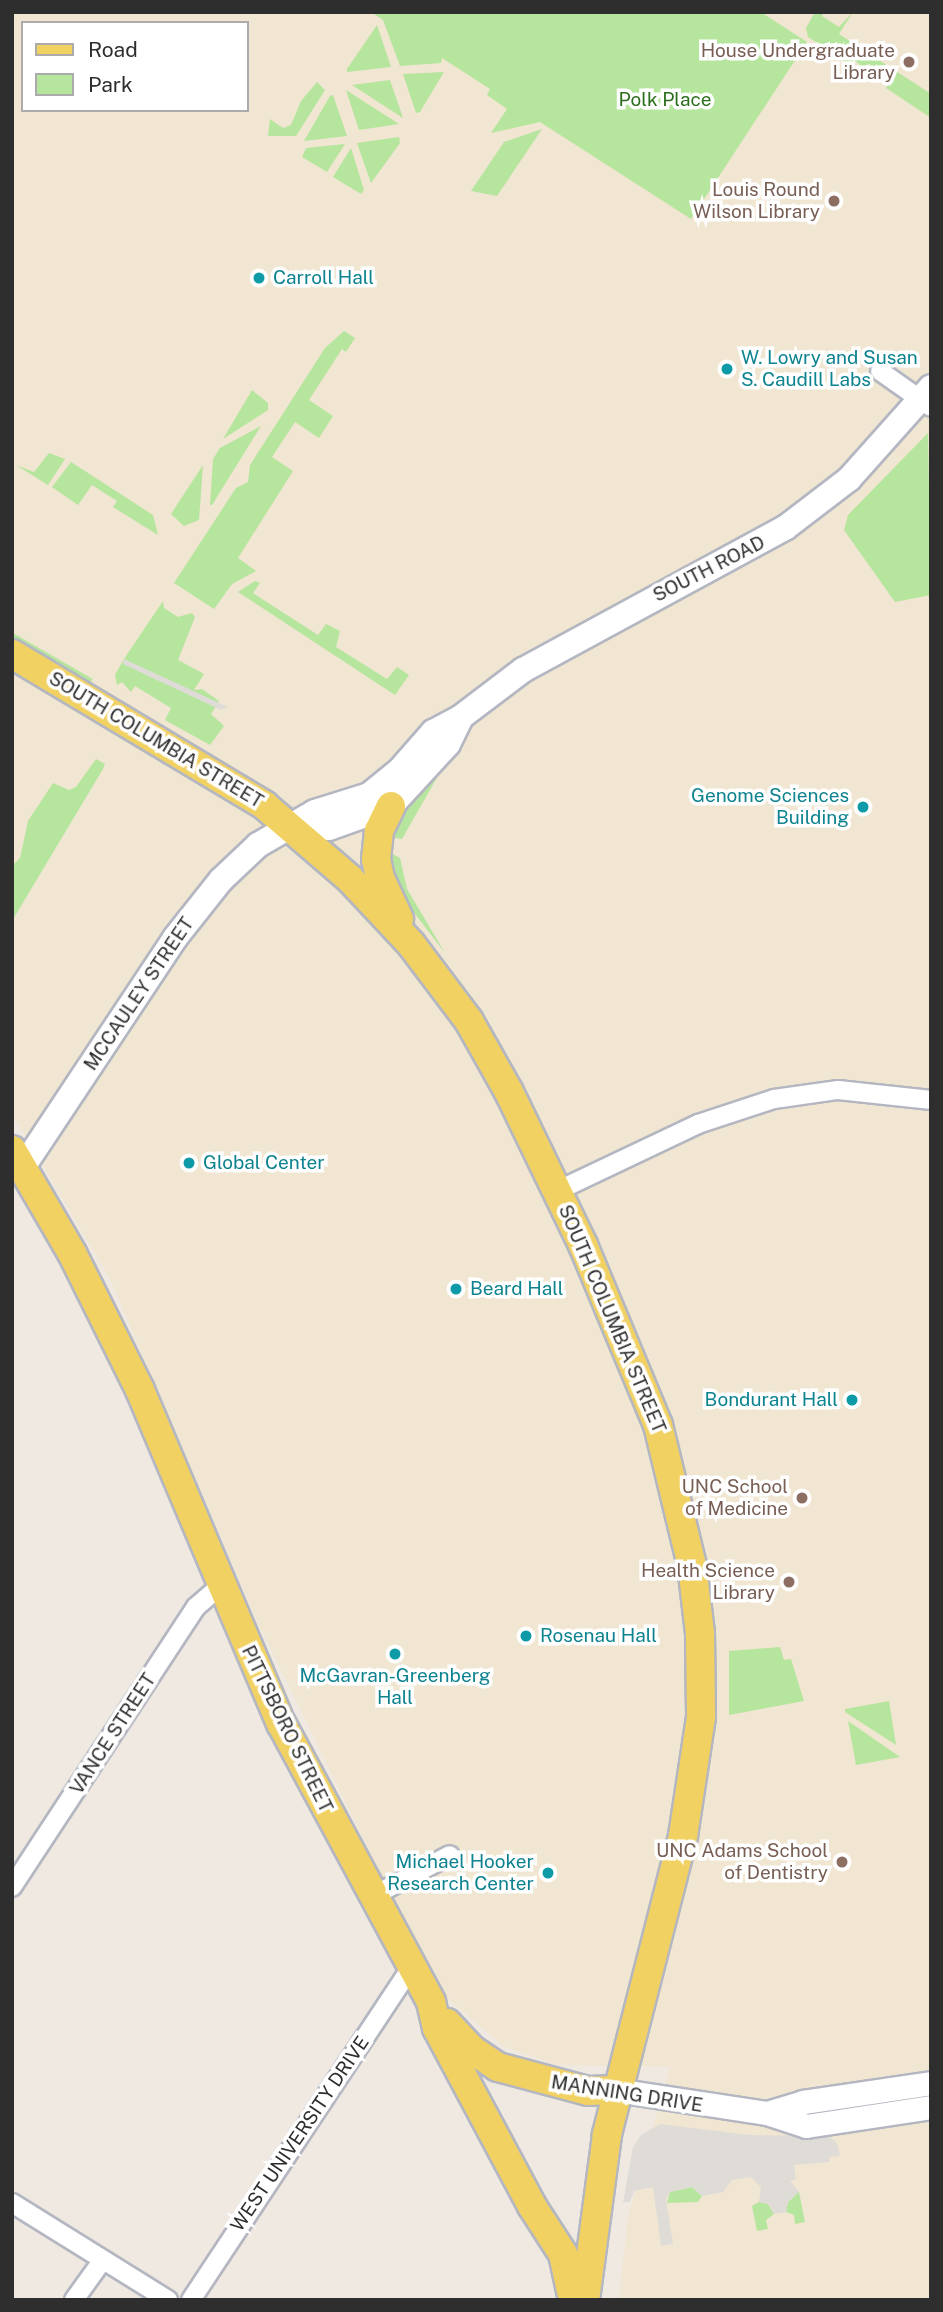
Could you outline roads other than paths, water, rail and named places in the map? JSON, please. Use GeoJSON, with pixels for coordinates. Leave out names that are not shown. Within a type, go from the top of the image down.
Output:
{"type":"FeatureCollection","features":[{"type":"Feature","properties":{"kind":"main road","name":"SOUTH ROAD"},"geometry":{"type":"LineString","coordinates":[[290,826],[315,812],[369,795],[399,771],[433,732],[461,717],[485,696],[558,649],[723,565],[785,528],[849,479],[928,398]]}},
{"type":"Feature","properties":{"kind":"main road","name":"SOUTH COLUMBIA STREET"},"geometry":{"type":"LineString","coordinates":[[12,654],[230,782],[290,826],[350,878],[411,944],[489,1054],[557,1191],[658,1425],[686,1532],[699,1633],[701,1717],[683,1836],[616,2090],[585,2300]]}},
{"type":"Feature","properties":{"kind":"main road","name":"SOUTH ROAD"},"geometry":{"type":"LineString","coordinates":[[290,826],[329,828],[391,806],[448,744],[461,717]]}},
{"type":"Feature","properties":{"kind":"main road"},"geometry":{"type":"LineString","coordinates":[[391,806],[379,831],[376,859],[380,878],[411,944]]}},
{"type":"Feature","properties":{"kind":"main road","name":"MCCAULEY STREET"},"geometry":{"type":"LineString","coordinates":[[16,1167],[200,905],[258,845],[290,826]]}},
{"type":"Feature","properties":{"kind":"main road","name":"PITTSBORO STREET"},"geometry":{"type":"LineString","coordinates":[[16,1167],[72,1253],[139,1390],[220,1587],[281,1723],[371,1897],[431,2002],[437,2028],[532,2206],[563,2254],[573,2300]]}},
{"type":"Feature","properties":{"kind":"main road","name":"MANNING DRIVE"},"geometry":{"type":"LineString","coordinates":[[431,2002],[461,2040],[498,2067],[588,2091],[616,2090]]}},
{"type":"Feature","properties":{"kind":"street"},"geometry":{"type":"LineString","coordinates":[[880,371],[928,398]]}},
{"type":"Feature","properties":{"kind":"street"},"geometry":{"type":"LineString","coordinates":[[557,1191],[698,1124],[786,1097],[838,1090],[931,1100]]}},
{"type":"Feature","properties":{"kind":"street","name":"VANCE STREET"},"geometry":{"type":"LineString","coordinates":[[12,1887],[196,1607],[220,1587]]}},
{"type":"Feature","properties":{"kind":"street"},"geometry":{"type":"LineString","coordinates":[[371,1897],[450,1855]]}},
{"type":"Feature","properties":{"kind":"street","name":"WEST UNIVERSITY DRIVE"},"geometry":{"type":"LineString","coordinates":[[191,2300],[411,1968]]}},
{"type":"Feature","properties":{"kind":"street","name":"MANNING DRIVE"},"geometry":{"type":"LineString","coordinates":[[767,2113],[803,2102],[931,2083]]}},
{"type":"Feature","properties":{"kind":"street","name":"MANNING DRIVE"},"geometry":{"type":"LineString","coordinates":[[616,2090],[767,2113],[806,2126],[931,2107]]}},
{"type":"Feature","properties":{"kind":"street"},"geometry":{"type":"LineString","coordinates":[[12,2203],[168,2300]]}},
{"type":"Feature","properties":{"kind":"street"},"geometry":{"type":"LineString","coordinates":[[74,2300],[102,2261]]}},
{"type":"Feature","properties":{"kind":"place","name":"House Undergraduate Library"},"geometry":{"type":"Point","coordinates":[909,62]}},
{"type":"Feature","properties":{"kind":"place","name":"Louis Round Wilson Library"},"geometry":{"type":"Point","coordinates":[834,201]}},
{"type":"Feature","properties":{"kind":"place","name":"Carroll Hall"},"geometry":{"type":"Point","coordinates":[259,278]}},
{"type":"Feature","properties":{"kind":"place","name":"W. Lowry and Susan S. Caudill Labs"},"geometry":{"type":"Point","coordinates":[727,369]}},
{"type":"Feature","properties":{"kind":"place","name":"Genome Sciences Building"},"geometry":{"type":"Point","coordinates":[863,807]}},
{"type":"Feature","properties":{"kind":"place","name":"Global Center"},"geometry":{"type":"Point","coordinates":[189,1163]}},
{"type":"Feature","properties":{"kind":"place","name":"Beard Hall"},"geometry":{"type":"Point","coordinates":[456,1289]}},
{"type":"Feature","properties":{"kind":"place","name":"Bondurant Hall"},"geometry":{"type":"Point","coordinates":[852,1400]}},
{"type":"Feature","properties":{"kind":"place","name":"UNC School of Medicine"},"geometry":{"type":"Point","coordinates":[802,1498]}},
{"type":"Feature","properties":{"kind":"place","name":"Health Science Library"},"geometry":{"type":"Point","coordinates":[789,1582]}},
{"type":"Feature","properties":{"kind":"place","name":"Rosenau Hall"},"geometry":{"type":"Point","coordinates":[526,1636]}},
{"type":"Feature","properties":{"kind":"place","name":"McGavran-Greenberg Hall"},"geometry":{"type":"Point","coordinates":[395,1654]}},
{"type":"Feature","properties":{"kind":"place","name":"UNC Adams School of Dentistry"},"geometry":{"type":"Point","coordinates":[842,1862]}},
{"type":"Feature","properties":{"kind":"place","name":"Michael Hooker Research Center"},"geometry":{"type":"Point","coordinates":[548,1873]}},
{"type":"Feature","properties":{"kind":"park label","name":"Polk Place"},"geometry":{"type":"Point","coordinates":[665,100]}}]}
